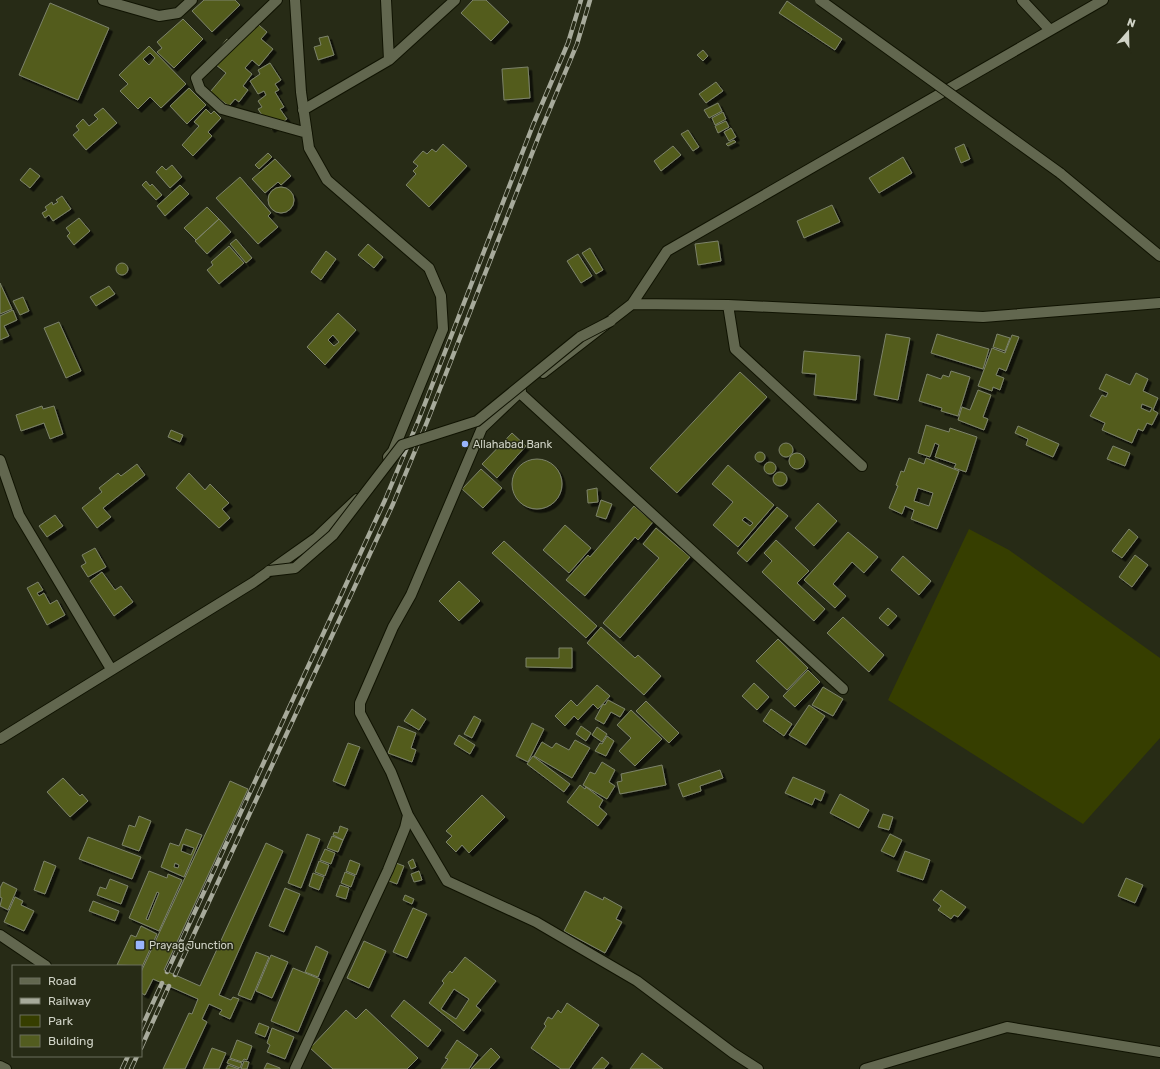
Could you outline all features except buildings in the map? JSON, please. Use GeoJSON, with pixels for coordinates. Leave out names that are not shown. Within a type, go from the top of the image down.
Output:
{"type":"FeatureCollection","features":[{"type":"Feature","properties":{"kind":"street"},"geometry":{"type":"LineString","coordinates":[[103,0],[158,16],[178,13],[192,0]]}},
{"type":"Feature","properties":{"kind":"street"},"geometry":{"type":"LineString","coordinates":[[277,0],[196,78],[200,89],[222,109],[307,133]]}},
{"type":"Feature","properties":{"kind":"street"},"geometry":{"type":"LineString","coordinates":[[0,739],[269,571],[316,538],[359,497],[393,451],[444,328],[441,296],[429,268],[327,180],[309,148],[303,110],[295,0]]}},
{"type":"Feature","properties":{"kind":"street"},"geometry":{"type":"LineString","coordinates":[[386,0],[389,60]]}},
{"type":"Feature","properties":{"kind":"street"},"geometry":{"type":"LineString","coordinates":[[303,110],[389,60],[455,0]]}},
{"type":"Feature","properties":{"kind":"street"},"geometry":{"type":"LineString","coordinates":[[820,0],[1060,173],[1160,256]]}},
{"type":"Feature","properties":{"kind":"street"},"geometry":{"type":"LineString","coordinates":[[1022,0],[1050,30]]}},
{"type":"Feature","properties":{"kind":"street"},"geometry":{"type":"LineString","coordinates":[[758,1069],[637,981],[536,922],[447,881],[408,815],[391,772],[360,713],[360,703],[393,627],[414,587],[482,428],[519,392],[632,304],[666,251],[1103,0]]}},
{"type":"Feature","properties":{"kind":"street"},"geometry":{"type":"LineString","coordinates":[[632,304],[728,305],[984,317],[1160,303]]}},
{"type":"Feature","properties":{"kind":"street"},"geometry":{"type":"LineString","coordinates":[[728,305],[735,349],[862,466]]}},
{"type":"Feature","properties":{"kind":"street"},"geometry":{"type":"LineString","coordinates":[[269,571],[295,568],[334,535],[402,446],[477,421],[580,337],[610,320]]}},
{"type":"Feature","properties":{"kind":"street"},"geometry":{"type":"LineString","coordinates":[[519,392],[843,689]]}},
{"type":"Feature","properties":{"kind":"street"},"geometry":{"type":"LineString","coordinates":[[0,460],[19,515],[111,669]]}},
{"type":"Feature","properties":{"kind":"street"},"geometry":{"type":"LineString","coordinates":[[295,1069],[388,870],[406,828],[408,815]]}},
{"type":"Feature","properties":{"kind":"street"},"geometry":{"type":"LineString","coordinates":[[0,935],[45,965]]}},
{"type":"Feature","properties":{"kind":"street"},"geometry":{"type":"LineString","coordinates":[[865,1069],[1007,1027],[1160,1052]]}},
{"type":"Feature","properties":{"kind":"street"},"geometry":{"type":"LineString","coordinates":[[0,1066],[6,1069]]}},
{"type":"Feature","properties":{"kind":"green space"},"geometry":{"type":"Polygon","coordinates":[[[969,529],[1009,550],[1160,658],[1160,738],[1083,824],[888,700],[969,529]]]}},
{"type":"Feature","properties":{"kind":"railway"},"geometry":{"type":"LineString","coordinates":[[167,972],[385,500],[419,419],[533,125],[568,43],[581,0]]}},
{"type":"Feature","properties":{"kind":"railway"},"geometry":{"type":"LineString","coordinates":[[175,975],[393,504],[427,422],[542,128],[577,44],[590,0]]}},
{"type":"Feature","properties":{"kind":"railway"},"geometry":{"type":"LineString","coordinates":[[142,1027],[162,983]]}},
{"type":"Feature","properties":{"kind":"railway"},"geometry":{"type":"LineString","coordinates":[[142,1046],[169,986]]}},
{"type":"Feature","properties":{"kind":"railway"},"geometry":{"type":"LineString","coordinates":[[122,1069],[128,1057]]}},
{"type":"Feature","properties":{"kind":"railway"},"geometry":{"type":"LineString","coordinates":[[131,1069],[137,1057]]}},
{"type":"Feature","properties":{"kind":"place","name":"Allahabad Bank"},"geometry":{"type":"Point","coordinates":[465,444]}},
{"type":"Feature","properties":{"kind":"place","name":"Prayag Junction"},"geometry":{"type":"Point","coordinates":[140,945]}}]}
